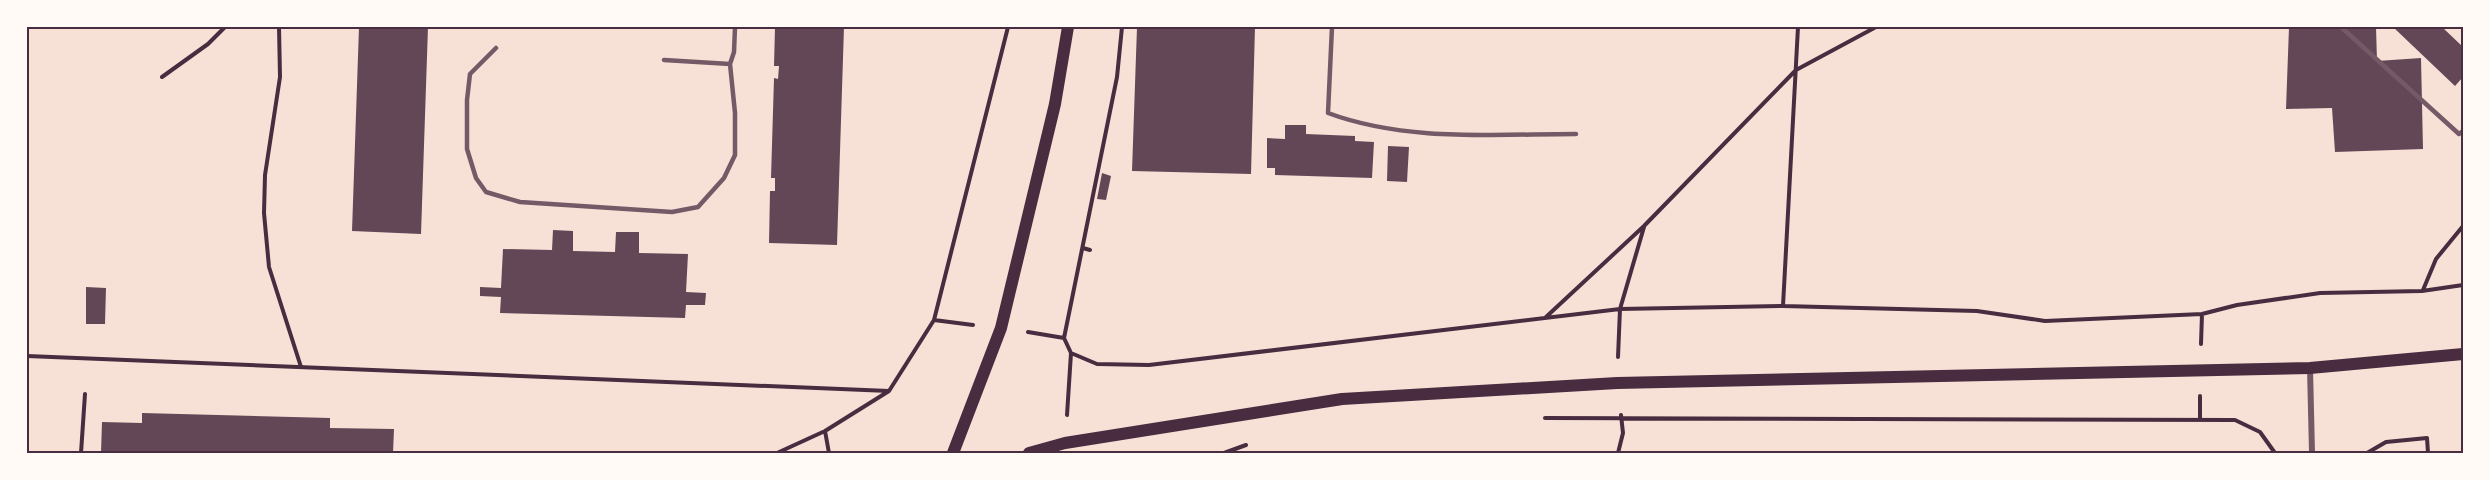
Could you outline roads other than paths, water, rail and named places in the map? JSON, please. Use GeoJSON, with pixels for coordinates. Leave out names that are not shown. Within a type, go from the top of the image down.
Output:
{"type":"FeatureCollection","features":[{"type":"Feature","properties":{"kind":"main road"},"geometry":{"type":"LineString","coordinates":[[953,453],[1001,328],[1055,104],[1068,27]]}},
{"type":"Feature","properties":{"kind":"main road"},"geometry":{"type":"LineString","coordinates":[[1029,453],[1065,443],[1342,399],[1617,383],[2310,368],[2463,354]]}},
{"type":"Feature","properties":{"kind":"street"},"geometry":{"type":"LineString","coordinates":[[2310,368],[2312,453]]}},
{"type":"Feature","properties":{"kind":"lane"},"geometry":{"type":"LineString","coordinates":[[496,48],[470,74],[467,100],[467,149],[476,178],[486,192],[519,202],[672,212],[698,207],[724,177],[735,155],[735,113],[730,63],[734,52],[735,27]]}},
{"type":"Feature","properties":{"kind":"lane"},"geometry":{"type":"LineString","coordinates":[[1332,27],[1328,112],[1357,123],[1444,134],[1576,134]]}},
{"type":"Feature","properties":{"kind":"lane"},"geometry":{"type":"LineString","coordinates":[[2341,27],[2459,134],[2463,131]]}},
{"type":"Feature","properties":{"kind":"lane"},"geometry":{"type":"LineString","coordinates":[[664,60],[730,63]]}}]}
